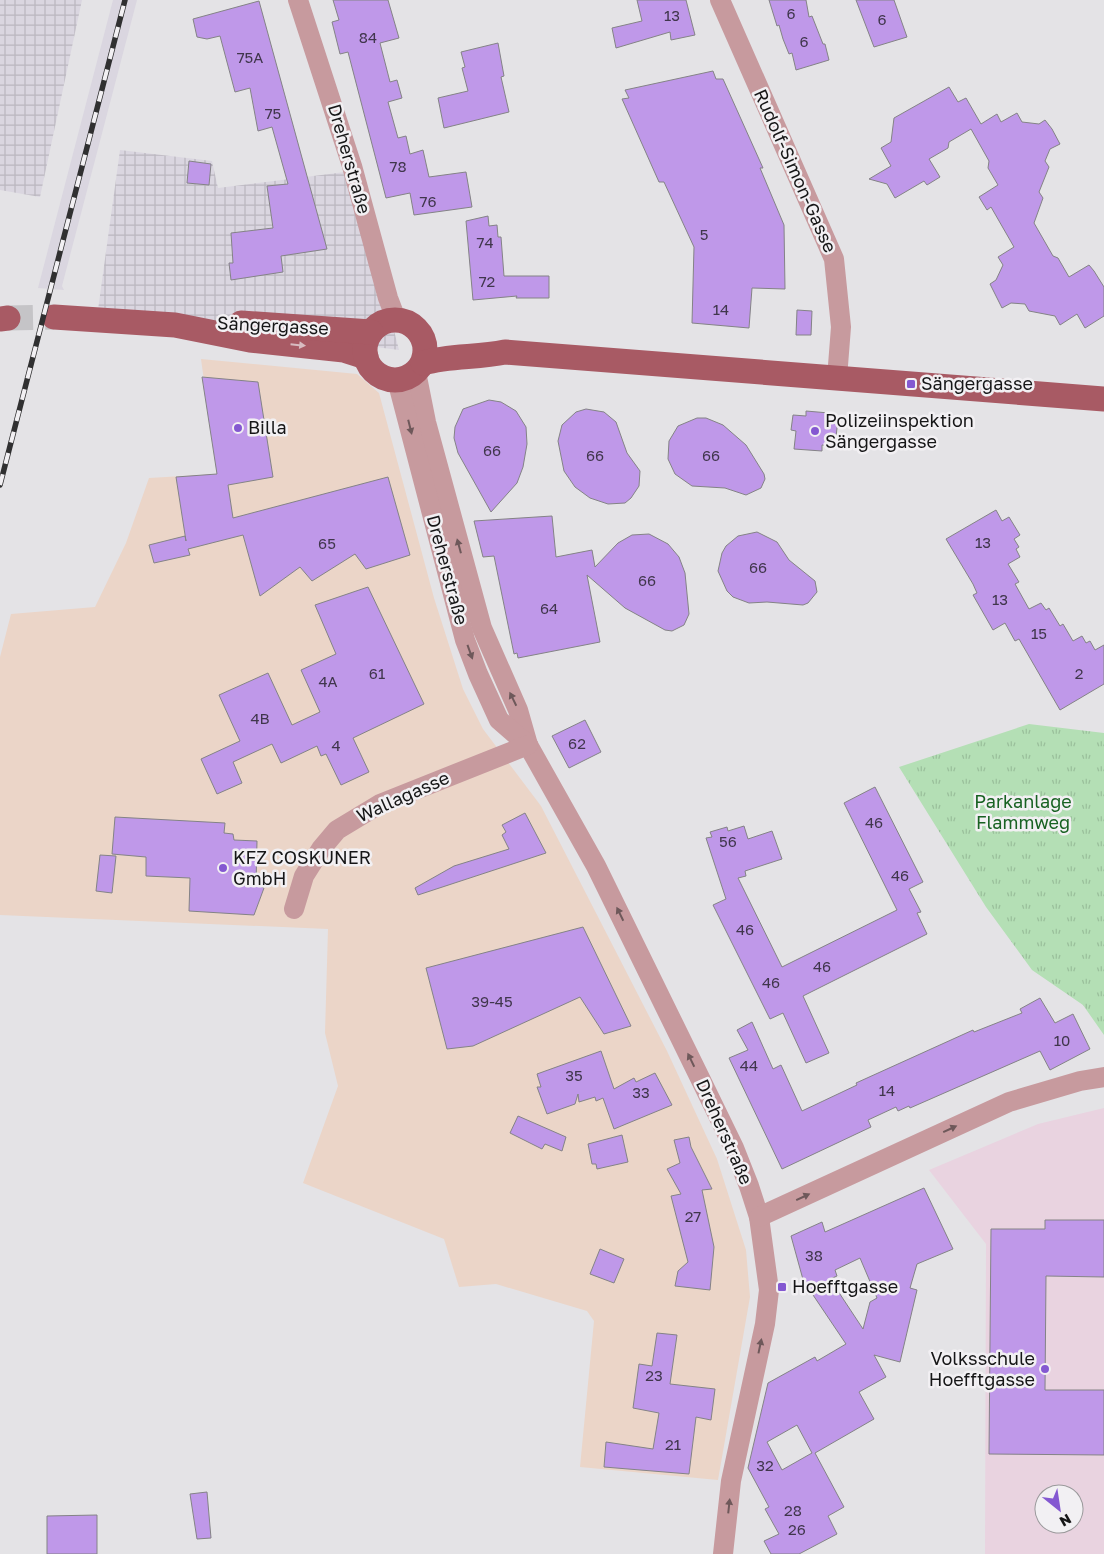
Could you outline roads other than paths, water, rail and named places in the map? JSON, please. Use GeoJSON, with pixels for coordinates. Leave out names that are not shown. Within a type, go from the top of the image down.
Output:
{"type":"FeatureCollection","features":[{"type":"Feature","properties":{"kind":"main road","name":"Sängergasse"},"geometry":{"type":"LineString","coordinates":[[54,317],[175,324],[214,322],[371,332]]}},
{"type":"Feature","properties":{"kind":"main road"},"geometry":{"type":"LineString","coordinates":[[505,352],[486,343],[436,338],[421,333],[412,324],[396,319],[378,325],[371,332],[367,340],[366,357],[369,365],[381,377],[412,372],[444,357],[483,357],[505,352],[1104,399]]}},
{"type":"Feature","properties":{"kind":"main road","name":"Sängergasse"},"geometry":{"type":"LineString","coordinates":[[175,324],[250,340],[344,350],[366,357]]}},
{"type":"Feature","properties":{"kind":"main road"},"geometry":{"type":"LineString","coordinates":[[412,372],[426,348],[421,333]]}},
{"type":"Feature","properties":{"kind":"street","name":"Dreherstraße"},"geometry":{"type":"LineString","coordinates":[[298,0],[352,166],[388,298],[396,319]]}},
{"type":"Feature","properties":{"kind":"street","name":"Rudolf-Simon-Gasse"},"geometry":{"type":"LineString","coordinates":[[720,0],[834,259],[841,327],[837,378]]}},
{"type":"Feature","properties":{"kind":"street","name":"Dreherstraße"},"geometry":{"type":"LineString","coordinates":[[412,372],[465,640],[478,674],[499,720],[528,745],[596,866],[734,1148],[759,1217],[769,1290],[765,1324],[731,1481],[723,1554]]}},
{"type":"Feature","properties":{"kind":"street","name":"Wallagasse"},"geometry":{"type":"LineString","coordinates":[[294,909],[304,876],[321,849],[337,830],[380,804],[528,745]]}},
{"type":"Feature","properties":{"kind":"street"},"geometry":{"type":"LineString","coordinates":[[759,1217],[1009,1102],[1080,1080],[1104,1077]]}},
{"type":"Feature","properties":{"kind":"tunnel"},"geometry":{"type":"LineString","coordinates":[[8,318],[54,317]]}},
{"type":"Feature","properties":{"kind":"railway"},"geometry":{"type":"LineString","coordinates":[[0,485],[125,0]]}},
{"type":"Feature","properties":{"kind":"place","name":"Sängergasse"},"geometry":{"type":"Point","coordinates":[911,384]}},
{"type":"Feature","properties":{"kind":"place","name":"Billa"},"geometry":{"type":"Point","coordinates":[238,428]}},
{"type":"Feature","properties":{"kind":"place","name":"Polizeiinspektion Sängergasse"},"geometry":{"type":"Point","coordinates":[815,431]}},
{"type":"Feature","properties":{"kind":"place","name":"KFZ COSKUNER GmbH"},"geometry":{"type":"Point","coordinates":[223,868]}},
{"type":"Feature","properties":{"kind":"place","name":"Hoefftgasse"},"geometry":{"type":"Point","coordinates":[782,1287]}},
{"type":"Feature","properties":{"kind":"place","name":"Volksschule Hoefftgasse"},"geometry":{"type":"Point","coordinates":[1045,1369]}},
{"type":"Feature","properties":{"kind":"park label","name":"Parkanlage Flammweg"},"geometry":{"type":"Point","coordinates":[1023,812]}}]}
